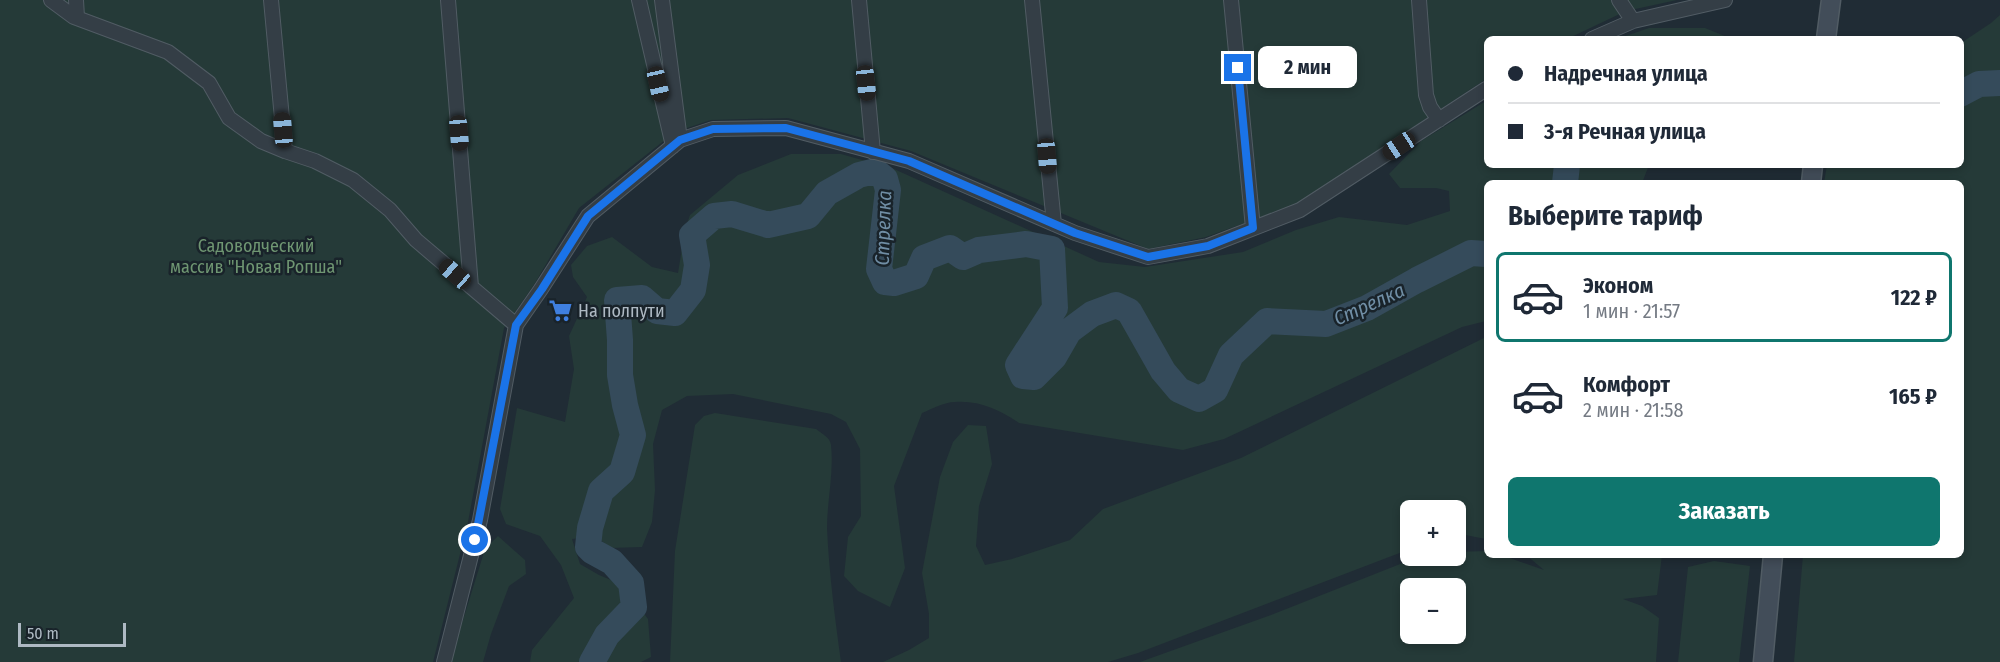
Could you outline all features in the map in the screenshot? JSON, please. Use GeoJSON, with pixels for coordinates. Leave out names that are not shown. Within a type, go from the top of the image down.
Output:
{"type":"FeatureCollection","features":[{"type":"Feature","properties":{"kind":"main road"},"geometry":{"type":"LineString","coordinates":[[1826,36],[1831,0]]}},
{"type":"Feature","properties":{"kind":"main road"},"geometry":{"type":"LineString","coordinates":[[1763,662],[1773,558]]}},
{"type":"Feature","properties":{"kind":"street"},"geometry":{"type":"LineString","coordinates":[[51,0],[77,17],[168,52],[209,83],[229,118],[261,141],[315,161],[353,180],[390,210],[416,240],[516,325]]}},
{"type":"Feature","properties":{"kind":"street"},"geometry":{"type":"LineString","coordinates":[[76,0],[77,17]]}},
{"type":"Feature","properties":{"kind":"street"},"geometry":{"type":"LineString","coordinates":[[271,0],[285,151]]}},
{"type":"Feature","properties":{"kind":"street"},"geometry":{"type":"LineString","coordinates":[[448,0],[471,287]]}},
{"type":"Feature","properties":{"kind":"street"},"geometry":{"type":"LineString","coordinates":[[639,0],[676,143]]}},
{"type":"Feature","properties":{"kind":"street"},"geometry":{"type":"LineString","coordinates":[[662,0],[676,143]]}},
{"type":"Feature","properties":{"kind":"street"},"geometry":{"type":"LineString","coordinates":[[859,0],[873,152]]}},
{"type":"Feature","properties":{"kind":"street"},"geometry":{"type":"LineString","coordinates":[[1032,0],[1054,224]]}},
{"type":"Feature","properties":{"kind":"street"},"geometry":{"type":"LineString","coordinates":[[1231,0],[1253,228]]}},
{"type":"Feature","properties":{"kind":"street"},"geometry":{"type":"LineString","coordinates":[[1419,0],[1426,95],[1430,107],[1439,120]]}},
{"type":"Feature","properties":{"kind":"street"},"geometry":{"type":"LineString","coordinates":[[1619,0],[1633,21]]}},
{"type":"Feature","properties":{"kind":"street"},"geometry":{"type":"LineString","coordinates":[[1599,36],[1633,21],[1725,0]]}},
{"type":"Feature","properties":{"kind":"street"},"geometry":{"type":"LineString","coordinates":[[444,662],[480,520],[516,325],[542,289],[588,216],[676,143],[713,129],[786,128],[909,161],[1075,233],[1148,257],[1208,246],[1300,210],[1484,90]]}},
{"type":"Feature","properties":{"kind":"green space","name":"Садоводческий массив \"Новая Ропша\""},"geometry":{"type":"Polygon","coordinates":[[[0,0],[1677,0],[1626,11],[1573,36],[1484,36],[1484,80],[1297,204],[1206,237],[1148,249],[911,151],[788,118],[711,120],[675,132],[579,208],[535,283],[504,328],[468,522],[433,662],[0,662],[0,0]]]}},
{"type":"Feature","properties":{"kind":"green space"},"geometry":{"type":"Polygon","coordinates":[[[2000,15],[2000,662],[1794,662],[1803,558],[1964,558],[1964,180],[1824,180],[1826,168],[1964,168],[1964,41],[2000,15]]]}},
{"type":"Feature","properties":{"kind":"green space"},"geometry":{"type":"Polygon","coordinates":[[[1649,28],[1705,28],[1725,36],[1626,36],[1649,28]]]}},
{"type":"Feature","properties":{"kind":"green space"},"geometry":{"type":"Polygon","coordinates":[[[1484,102],[1484,168],[1648,168],[1643,180],[1484,180],[1484,322],[1462,327],[1224,439],[1183,450],[1019,423],[997,410],[981,404],[964,402],[947,403],[922,413],[894,486],[905,568],[890,607],[858,591],[844,576],[848,537],[861,516],[860,449],[846,422],[831,414],[733,394],[687,396],[662,410],[653,444],[655,490],[652,522],[642,547],[610,548],[596,536],[572,539],[580,564],[623,585],[648,619],[651,657],[641,662],[530,662],[532,650],[574,598],[561,565],[540,536],[506,524],[500,509],[517,408],[565,422],[574,369],[569,336],[587,297],[573,277],[571,265],[587,246],[612,237],[652,267],[678,273],[685,230],[690,215],[738,175],[791,154],[841,154],[894,169],[1099,262],[1145,267],[1243,252],[1296,230],[1339,217],[1407,225],[1450,211],[1449,191],[1436,188],[1400,188],[1389,174],[1421,141],[1484,102]]]}},
{"type":"Feature","properties":{"kind":"green space"},"geometry":{"type":"Polygon","coordinates":[[[1484,338],[1484,539],[1466,535],[1466,500],[1400,500],[1400,553],[1138,653],[1108,662],[883,662],[929,638],[929,614],[922,573],[940,477],[953,442],[968,425],[986,426],[992,464],[979,506],[976,546],[985,565],[1012,559],[1070,540],[1103,509],[1241,458],[1484,338]]]}},
{"type":"Feature","properties":{"kind":"green space"},"geometry":{"type":"Polygon","coordinates":[[[715,413],[816,429],[830,442],[832,466],[827,528],[841,662],[670,662],[675,551],[695,425],[704,416],[715,413]]]}},
{"type":"Feature","properties":{"kind":"green space"},"geometry":{"type":"Polygon","coordinates":[[[498,536],[525,560],[526,574],[509,586],[483,662],[452,662],[485,549],[498,536]]]}},
{"type":"Feature","properties":{"kind":"green space"},"geometry":{"type":"Polygon","coordinates":[[[1484,551],[1484,558],[1510,558],[1544,570],[1530,558],[1662,558],[1657,595],[1623,599],[1642,606],[1659,618],[1656,662],[1140,662],[1271,615],[1400,564],[1400,566],[1466,566],[1466,552],[1484,551]]]}},
{"type":"Feature","properties":{"kind":"green space"},"geometry":{"type":"Polygon","coordinates":[[[1714,561],[1750,566],[1739,662],[1678,662],[1688,567],[1714,561]]]}},
{"type":"Feature","properties":{"kind":"waterway","name":"Стрелка"},"geometry":{"type":"LineString","coordinates":[[1964,92],[1979,84],[2000,83]]}},
{"type":"Feature","properties":{"kind":"waterway","name":"Стрелка"},"geometry":{"type":"LineString","coordinates":[[1565,180],[1567,168]]}},
{"type":"Feature","properties":{"kind":"waterway","name":"Стрелка"},"geometry":{"type":"LineString","coordinates":[[592,662],[607,635],[634,607],[631,583],[612,562],[588,547],[590,528],[601,491],[622,472],[633,435],[620,375],[617,300],[642,298],[657,311],[675,313],[693,290],[697,265],[692,235],[714,216],[732,214],[768,225],[808,216],[827,193],[859,175],[875,171],[885,179],[888,190],[879,269],[885,282],[894,283],[916,276],[924,258],[950,248],[963,257],[979,250],[1026,244],[1052,249],[1055,308],[1018,365],[1023,376],[1034,377],[1054,357],[1069,331],[1092,314],[1116,305],[1129,311],[1163,371],[1179,390],[1199,399],[1215,390],[1231,355],[1267,321],[1326,324],[1367,308],[1471,253],[1484,254]]}},
{"type":"Feature","properties":{"kind":"place","name":"На полпути"},"geometry":{"type":"Point","coordinates":[560,311]}},
{"type":"Feature","properties":{"kind":"route"},"geometry":{"type":"LineString","coordinates":[[475,540],[516,325],[542,289],[588,216],[680,140],[713,129],[786,128],[909,161],[1075,233],[1148,257],[1208,246],[1253,228],[1238,68]]}}]}
